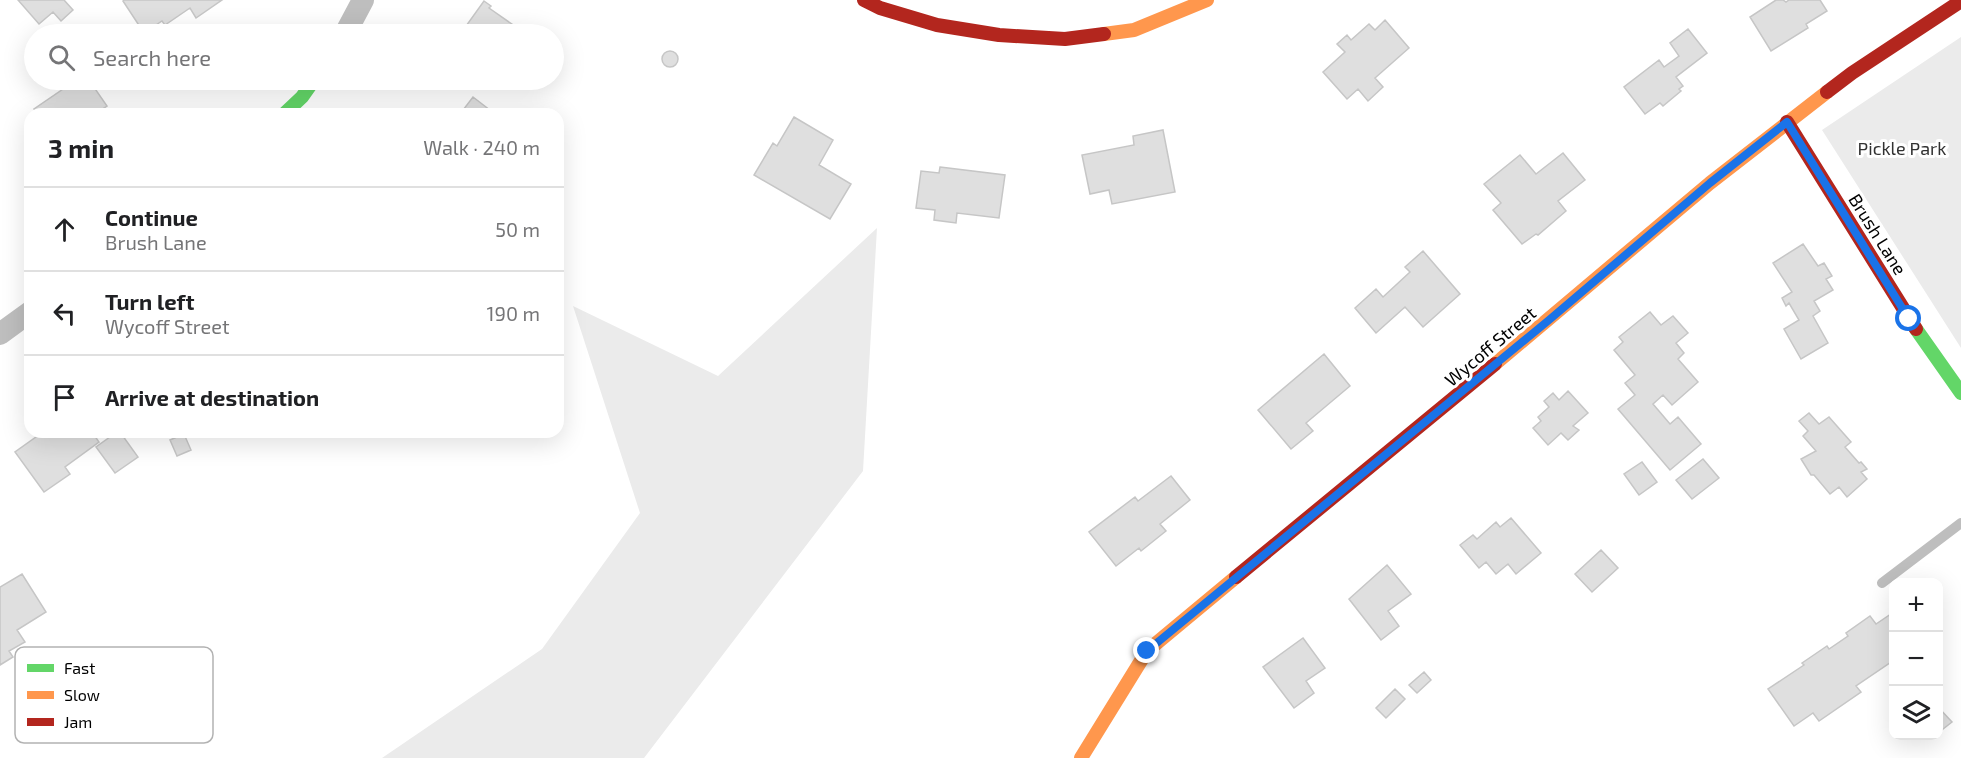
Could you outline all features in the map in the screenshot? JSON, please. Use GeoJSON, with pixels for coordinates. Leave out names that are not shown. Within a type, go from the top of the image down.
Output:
{"type":"FeatureCollection","features":[{"type":"Feature","properties":{"kind":"street"},"geometry":{"type":"LineString","coordinates":[[350,24],[363,0]]}},
{"type":"Feature","properties":{"kind":"street"},"geometry":{"type":"LineString","coordinates":[[864,0],[880,8],[937,25],[999,35],[1065,39],[1134,30],[1207,0]]}},
{"type":"Feature","properties":{"kind":"street","name":"Wycoff Street"},"geometry":{"type":"LineString","coordinates":[[1081,758],[1147,651],[1549,320],[1710,183],[1852,73],[1961,1]]}},
{"type":"Feature","properties":{"kind":"street"},"geometry":{"type":"LineString","coordinates":[[290,108],[307,90]]}},
{"type":"Feature","properties":{"kind":"street","name":"Brush Lane"},"geometry":{"type":"LineString","coordinates":[[1787,122],[1909,319],[1961,393]]}},
{"type":"Feature","properties":{"kind":"street"},"geometry":{"type":"LineString","coordinates":[[0,334],[24,316]]}},
{"type":"Feature","properties":{"kind":"lane"},"geometry":{"type":"LineString","coordinates":[[1882,584],[1961,523]]}},
{"type":"Feature","properties":{"kind":"green space","name":"Pickle Park"},"geometry":{"type":"Polygon","coordinates":[[[1961,37],[1961,348],[1822,130],[1961,37]]]}},
{"type":"Feature","properties":{"kind":"green space"},"geometry":{"type":"Polygon","coordinates":[[[877,228],[863,471],[644,758],[382,758],[542,649],[640,513],[573,306],[718,376],[877,228]]]}},
{"type":"Feature","properties":{"kind":"building"},"geometry":{"type":"Polygon","coordinates":[[[18,0],[64,0],[73,10],[61,21],[53,12],[39,24],[18,0]]]}},
{"type":"Feature","properties":{"kind":"building"},"geometry":{"type":"Polygon","coordinates":[[[222,0],[196,18],[190,8],[166,24],[162,21],[158,24],[138,24],[123,1],[222,0]]]}},
{"type":"Feature","properties":{"kind":"building"},"geometry":{"type":"Polygon","coordinates":[[[1776,0],[1786,2],[1789,0],[1820,0],[1827,11],[1806,24],[1808,28],[1771,51],[1750,17],[1776,0]]]}},
{"type":"Feature","properties":{"kind":"building"},"geometry":{"type":"Polygon","coordinates":[[[484,1],[491,6],[489,8],[512,24],[467,24],[484,1]]]}},
{"type":"Feature","properties":{"kind":"building"},"geometry":{"type":"Polygon","coordinates":[[[1385,20],[1409,48],[1375,78],[1383,87],[1368,101],[1358,89],[1347,99],[1323,72],[1345,52],[1337,44],[1347,35],[1351,40],[1369,24],[1375,30],[1385,20]]]}},
{"type":"Feature","properties":{"kind":"building"},"geometry":{"type":"Polygon","coordinates":[[[1688,29],[1707,53],[1676,77],[1683,86],[1679,89],[1681,91],[1663,106],[1660,103],[1645,114],[1624,87],[1659,60],[1664,67],[1679,56],[1670,43],[1688,29]]]}},
{"type":"Feature","properties":{"kind":"building"},"geometry":{"type":"Polygon","coordinates":[[[667,51],[673,51],[678,59],[676,65],[667,67],[662,62],[662,56],[667,51]]]}},
{"type":"Feature","properties":{"kind":"building"},"geometry":{"type":"Polygon","coordinates":[[[62,90],[96,90],[107,106],[104,108],[35,108],[62,90]]]}},
{"type":"Feature","properties":{"kind":"building"},"geometry":{"type":"Polygon","coordinates":[[[473,97],[487,108],[465,108],[473,97]]]}},
{"type":"Feature","properties":{"kind":"building"},"geometry":{"type":"Polygon","coordinates":[[[794,117],[833,140],[819,165],[851,184],[830,219],[754,175],[773,143],[777,146],[794,117]]]}},
{"type":"Feature","properties":{"kind":"building"},"geometry":{"type":"Polygon","coordinates":[[[1163,130],[1175,192],[1112,204],[1109,190],[1090,194],[1082,155],[1134,145],[1133,136],[1163,130]]]}},
{"type":"Feature","properties":{"kind":"building"},"geometry":{"type":"Polygon","coordinates":[[[1563,153],[1585,180],[1558,201],[1566,211],[1538,235],[1536,234],[1522,244],[1493,210],[1501,203],[1484,184],[1520,155],[1536,174],[1563,153]]]}},
{"type":"Feature","properties":{"kind":"building"},"geometry":{"type":"Polygon","coordinates":[[[940,167],[1005,175],[999,218],[957,213],[956,223],[934,220],[935,210],[916,208],[921,171],[939,173],[940,167]]]}},
{"type":"Feature","properties":{"kind":"building"},"geometry":{"type":"Polygon","coordinates":[[[1803,244],[1818,266],[1824,263],[1832,276],[1826,279],[1833,290],[1814,301],[1820,311],[1813,316],[1828,343],[1801,359],[1784,329],[1799,320],[1789,303],[1786,306],[1782,298],[1792,292],[1773,263],[1803,244]]]}},
{"type":"Feature","properties":{"kind":"building"},"geometry":{"type":"Polygon","coordinates":[[[1423,251],[1460,294],[1423,327],[1405,307],[1376,333],[1355,308],[1376,289],[1383,297],[1410,272],[1405,267],[1423,251]]]}},
{"type":"Feature","properties":{"kind":"building"},"geometry":{"type":"Polygon","coordinates":[[[1650,312],[1661,325],[1673,316],[1688,333],[1676,343],[1684,353],[1678,359],[1698,382],[1672,405],[1663,395],[1653,404],[1670,424],[1678,417],[1701,444],[1670,470],[1618,409],[1635,395],[1625,383],[1635,375],[1614,350],[1623,342],[1619,337],[1650,312]]]}},
{"type":"Feature","properties":{"kind":"building"},"geometry":{"type":"Polygon","coordinates":[[[1324,354],[1350,386],[1306,423],[1313,431],[1291,449],[1258,410],[1324,354]]]}},
{"type":"Feature","properties":{"kind":"building"},"geometry":{"type":"Polygon","coordinates":[[[1568,391],[1588,413],[1573,426],[1579,430],[1568,440],[1561,433],[1548,445],[1533,428],[1541,421],[1538,417],[1549,407],[1544,401],[1553,393],[1559,400],[1568,391]]]}},
{"type":"Feature","properties":{"kind":"building"},"geometry":{"type":"Polygon","coordinates":[[[1809,413],[1819,424],[1829,417],[1851,442],[1845,447],[1867,469],[1861,472],[1867,479],[1847,497],[1839,487],[1830,494],[1814,475],[1811,475],[1801,459],[1816,451],[1803,436],[1808,431],[1799,421],[1809,413]]]}},
{"type":"Feature","properties":{"kind":"building"},"geometry":{"type":"Polygon","coordinates":[[[35,438],[96,438],[99,442],[65,467],[70,474],[44,492],[15,452],[35,438]]]}},
{"type":"Feature","properties":{"kind":"building"},"geometry":{"type":"Polygon","coordinates":[[[109,438],[124,438],[138,457],[115,473],[96,447],[109,438]]]}},
{"type":"Feature","properties":{"kind":"building"},"geometry":{"type":"Polygon","coordinates":[[[186,438],[191,450],[177,456],[170,440],[186,438]]]}},
{"type":"Feature","properties":{"kind":"building"},"geometry":{"type":"Polygon","coordinates":[[[1703,459],[1719,478],[1692,499],[1676,480],[1703,459]]]}},
{"type":"Feature","properties":{"kind":"building"},"geometry":{"type":"Polygon","coordinates":[[[1642,462],[1657,482],[1639,495],[1624,474],[1642,462]]]}},
{"type":"Feature","properties":{"kind":"building"},"geometry":{"type":"Polygon","coordinates":[[[1171,476],[1190,500],[1160,524],[1166,531],[1141,551],[1139,548],[1116,566],[1089,532],[1135,497],[1138,501],[1171,476]]]}},
{"type":"Feature","properties":{"kind":"building"},"geometry":{"type":"Polygon","coordinates":[[[1511,518],[1541,553],[1516,574],[1508,564],[1496,574],[1486,562],[1479,568],[1460,545],[1473,535],[1477,539],[1496,522],[1500,527],[1511,518]]]}},
{"type":"Feature","properties":{"kind":"building"},"geometry":{"type":"Polygon","coordinates":[[[1601,550],[1618,568],[1592,592],[1575,574],[1601,550]]]}},
{"type":"Feature","properties":{"kind":"building"},"geometry":{"type":"Polygon","coordinates":[[[1387,565],[1411,594],[1388,611],[1399,626],[1381,640],[1349,599],[1387,565]]]}},
{"type":"Feature","properties":{"kind":"building"},"geometry":{"type":"Polygon","coordinates":[[[22,574],[46,612],[17,630],[25,642],[9,651],[13,657],[0,665],[0,587],[22,574]]]}},
{"type":"Feature","properties":{"kind":"building"},"geometry":{"type":"Polygon","coordinates":[[[1889,615],[1889,663],[1856,686],[1861,692],[1819,721],[1813,713],[1794,726],[1768,689],[1804,665],[1802,663],[1827,646],[1829,649],[1848,636],[1846,633],[1870,616],[1876,624],[1889,615]]]}},
{"type":"Feature","properties":{"kind":"building"},"geometry":{"type":"Polygon","coordinates":[[[1303,638],[1325,668],[1306,681],[1314,693],[1294,708],[1263,667],[1303,638]]]}},
{"type":"Feature","properties":{"kind":"building"},"geometry":{"type":"Polygon","coordinates":[[[1424,672],[1431,680],[1417,693],[1409,685],[1424,672]]]}},
{"type":"Feature","properties":{"kind":"building"},"geometry":{"type":"Polygon","coordinates":[[[1395,689],[1405,699],[1386,718],[1376,708],[1395,689]]]}},
{"type":"Feature","properties":{"kind":"building"},"geometry":{"type":"Polygon","coordinates":[[[1943,712],[1952,722],[1943,729],[1943,712]]]}},
{"type":"Feature","properties":{"kind":"traffic: fast"},"geometry":{"type":"LineString","coordinates":[[290,108],[307,90]]}},
{"type":"Feature","properties":{"kind":"traffic: fast"},"geometry":{"type":"LineString","coordinates":[[1916,329],[1961,393]]}},
{"type":"Feature","properties":{"kind":"traffic: slow"},"geometry":{"type":"LineString","coordinates":[[1104,34],[1134,30],[1207,0]]}},
{"type":"Feature","properties":{"kind":"traffic: slow"},"geometry":{"type":"LineString","coordinates":[[1495,364],[1710,183],[1827,92]]}},
{"type":"Feature","properties":{"kind":"traffic: slow"},"geometry":{"type":"LineString","coordinates":[[1081,758],[1147,651],[1236,577]]}},
{"type":"Feature","properties":{"kind":"traffic: jam"},"geometry":{"type":"LineString","coordinates":[[864,0],[880,8],[937,25],[999,35],[1065,39],[1104,34]]}},
{"type":"Feature","properties":{"kind":"traffic: jam"},"geometry":{"type":"LineString","coordinates":[[1827,92],[1961,1]]}},
{"type":"Feature","properties":{"kind":"traffic: jam"},"geometry":{"type":"LineString","coordinates":[[1787,122],[1916,329]]}},
{"type":"Feature","properties":{"kind":"traffic: jam"},"geometry":{"type":"LineString","coordinates":[[1236,577],[1495,364]]}},
{"type":"Feature","properties":{"kind":"route"},"geometry":{"type":"LineString","coordinates":[[1147,651],[1549,320],[1710,183],[1787,122],[1909,319]]}}]}
